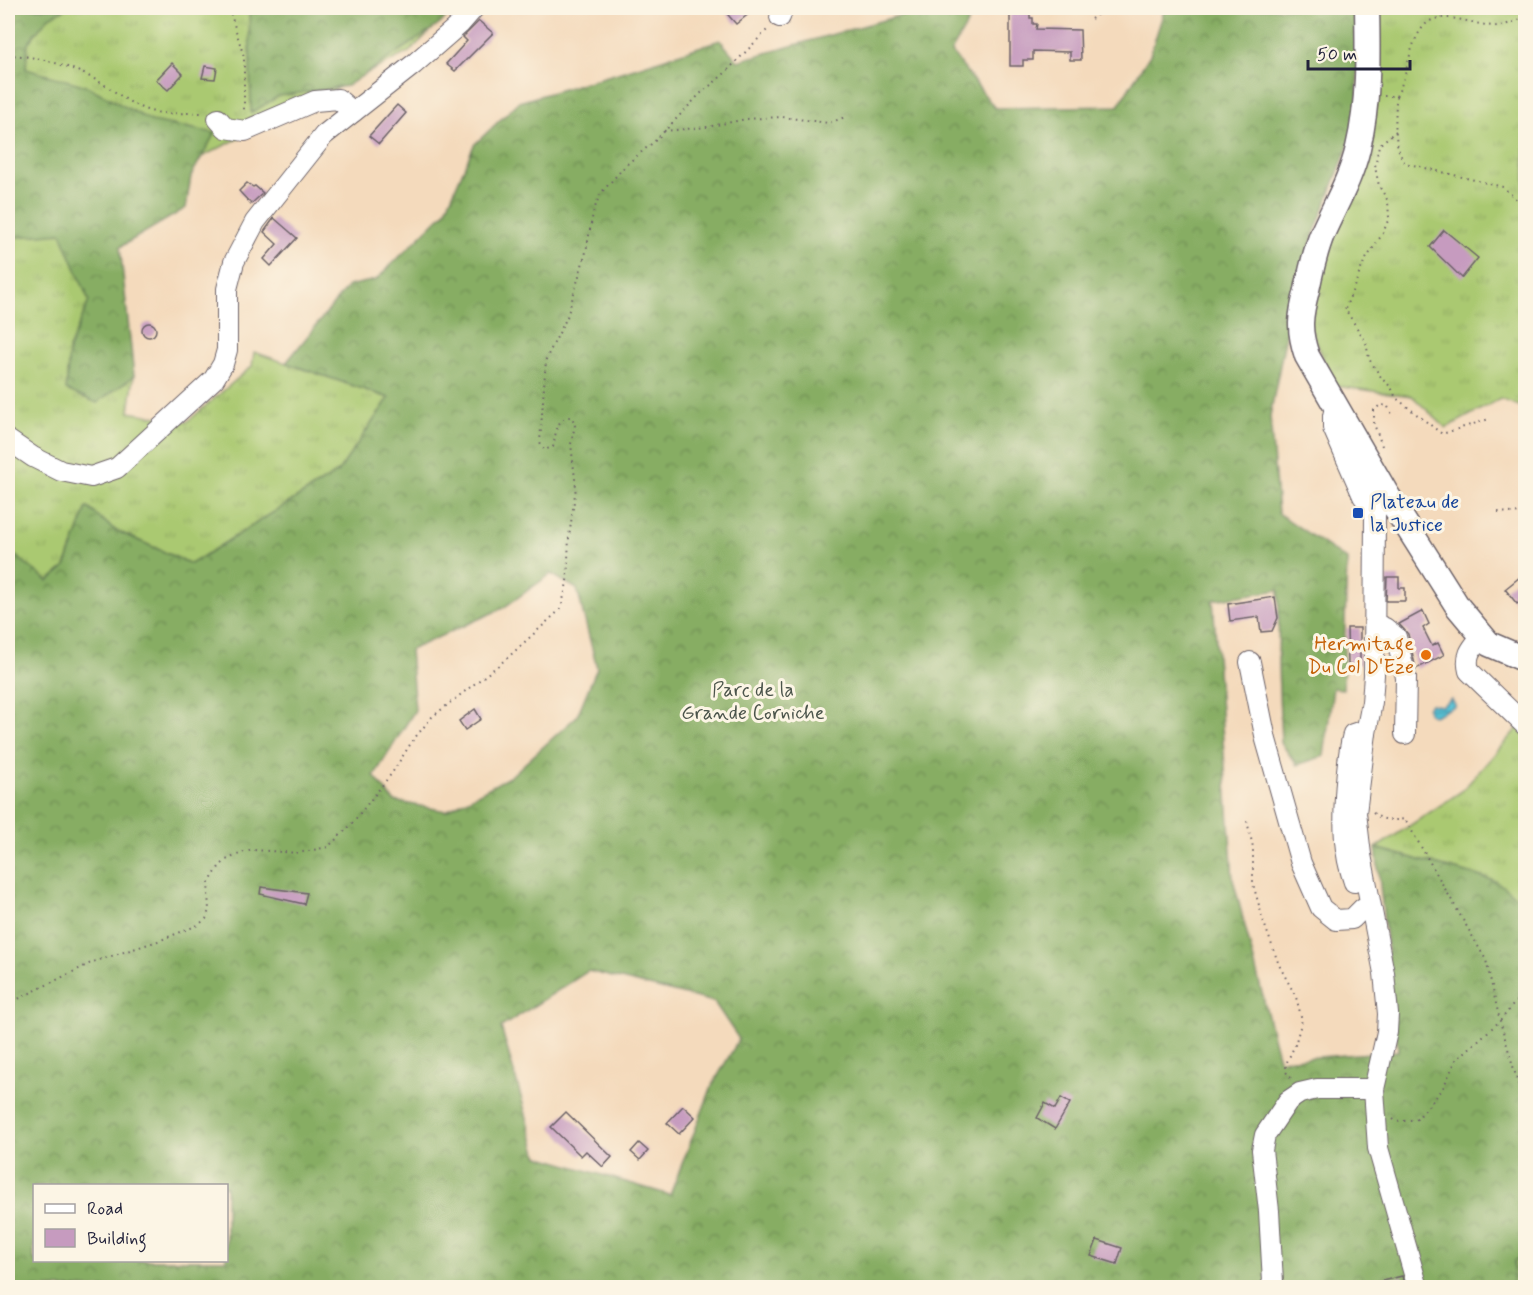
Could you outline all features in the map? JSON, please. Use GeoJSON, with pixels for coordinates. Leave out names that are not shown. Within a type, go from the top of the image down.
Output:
{"type":"FeatureCollection","features":[{"type":"Feature","properties":{"kind":"main road"},"geometry":{"type":"LineString","coordinates":[[1367,8],[1366,97],[1357,150],[1350,173],[1322,235],[1300,316],[1300,333],[1307,356],[1336,405],[1381,503],[1481,637],[1490,644],[1526,660]]}},
{"type":"Feature","properties":{"kind":"street"},"geometry":{"type":"LineString","coordinates":[[8,440],[33,457],[61,471],[91,477],[117,468],[214,379],[223,364],[228,343],[228,289],[234,262],[255,222],[324,135],[413,65],[460,24],[474,8]]}},
{"type":"Feature","properties":{"kind":"street"},"geometry":{"type":"LineString","coordinates":[[218,119],[226,128],[244,131],[315,101],[338,99],[353,112]]}},
{"type":"Feature","properties":{"kind":"street"},"geometry":{"type":"LineString","coordinates":[[1381,503],[1372,702],[1357,800],[1361,855],[1384,973],[1388,1014],[1387,1032],[1374,1089],[1378,1148],[1419,1287]]}},
{"type":"Feature","properties":{"kind":"street"},"geometry":{"type":"LineString","coordinates":[[1375,624],[1385,628],[1396,637],[1406,677],[1405,734]]}},
{"type":"Feature","properties":{"kind":"street"},"geometry":{"type":"LineString","coordinates":[[1481,637],[1469,652],[1466,662],[1469,671],[1526,726]]}},
{"type":"Feature","properties":{"kind":"street"},"geometry":{"type":"LineString","coordinates":[[1250,662],[1266,740],[1301,863],[1321,908],[1336,920],[1352,919],[1364,908],[1371,906]]}},
{"type":"Feature","properties":{"kind":"street"},"geometry":{"type":"LineString","coordinates":[[1353,882],[1346,853],[1345,825],[1349,748],[1353,734],[1366,733]]}},
{"type":"Feature","properties":{"kind":"street"},"geometry":{"type":"LineString","coordinates":[[1270,1287],[1273,1282],[1269,1211],[1262,1150],[1265,1135],[1288,1101],[1300,1093],[1317,1089],[1374,1089]]}},
{"type":"Feature","properties":{"kind":"path"},"geometry":{"type":"LineString","coordinates":[[229,8],[244,57],[244,131]]}},
{"type":"Feature","properties":{"kind":"path"},"geometry":{"type":"LineString","coordinates":[[1091,19],[1106,8]]}},
{"type":"Feature","properties":{"kind":"path"},"geometry":{"type":"LineString","coordinates":[[1437,19],[1446,8]]}},
{"type":"Feature","properties":{"kind":"path"},"geometry":{"type":"LineString","coordinates":[[8,1004],[93,962],[161,940],[198,925],[206,919],[209,910],[207,892],[209,883],[226,860],[254,850],[298,853],[328,847],[350,826],[432,717],[505,660],[561,609],[567,583],[569,537],[576,487],[571,444],[575,424],[572,417],[566,417],[559,422],[553,447],[544,450],[540,442],[546,359],[567,317],[586,252],[593,213],[600,194],[626,165],[656,140],[700,94],[749,50],[781,12]]}},
{"type":"Feature","properties":{"kind":"path"},"geometry":{"type":"LineString","coordinates":[[1526,17],[1500,26],[1454,18],[1437,19],[1424,25],[1415,41],[1402,86],[1396,96],[1396,131],[1400,155],[1405,163],[1503,187],[1517,200],[1526,204]]}},
{"type":"Feature","properties":{"kind":"path"},"geometry":{"type":"LineString","coordinates":[[8,55],[47,60],[102,84],[146,110],[177,114],[199,113],[218,119]]}},
{"type":"Feature","properties":{"kind":"path"},"geometry":{"type":"LineString","coordinates":[[664,131],[707,127],[746,119],[782,117],[829,123],[845,117]]}},
{"type":"Feature","properties":{"kind":"path"},"geometry":{"type":"LineString","coordinates":[[1396,131],[1379,145],[1375,167],[1379,186],[1388,201],[1389,218],[1383,233],[1364,262],[1345,309],[1366,342],[1369,359],[1383,380],[1391,387],[1396,398],[1419,417],[1442,434],[1489,419]]}},
{"type":"Feature","properties":{"kind":"path"},"geometry":{"type":"LineString","coordinates":[[1383,447],[1374,424],[1374,411],[1379,406],[1388,405],[1393,416]]}},
{"type":"Feature","properties":{"kind":"path"},"geometry":{"type":"LineString","coordinates":[[1498,512],[1526,514]]}},
{"type":"Feature","properties":{"kind":"path"},"geometry":{"type":"LineString","coordinates":[[1357,800],[1379,818],[1392,821],[1405,819],[1486,960],[1500,1021],[1526,1111]]}},
{"type":"Feature","properties":{"kind":"path"},"geometry":{"type":"LineString","coordinates":[[1247,821],[1253,847],[1253,884],[1279,965],[1296,996],[1302,1020],[1295,1045],[1286,1064],[1286,1072],[1300,1093]]}},
{"type":"Feature","properties":{"kind":"path"},"geometry":{"type":"LineString","coordinates":[[1374,1110],[1383,1112],[1397,1122],[1417,1119],[1442,1090],[1456,1060],[1500,1021],[1526,989]]}},
{"type":"Feature","properties":{"kind":"green space"},"geometry":{"type":"Polygon","coordinates":[[[8,8],[454,8],[409,52],[81,218],[8,222],[8,8]]]}},
{"type":"Feature","properties":{"kind":"green space"},"geometry":{"type":"Polygon","coordinates":[[[8,8],[67,8],[49,17],[28,43],[26,69],[87,86],[151,121],[215,133],[191,176],[186,208],[120,247],[134,376],[97,403],[66,390],[69,349],[89,301],[61,233],[8,238],[8,8]]]}},
{"type":"Feature","properties":{"kind":"green space"},"geometry":{"type":"Polygon","coordinates":[[[249,8],[455,8],[440,24],[347,86],[279,96],[251,113],[249,8]]]}},
{"type":"Feature","properties":{"kind":"green space","name":"Parc de la Grande Corniche"},"geometry":{"type":"Polygon","coordinates":[[[920,8],[966,8],[970,19],[951,52],[995,108],[1118,106],[1150,55],[1165,8],[1357,8],[1358,103],[1353,134],[1313,236],[1288,324],[1270,416],[1278,513],[1347,560],[1343,689],[1333,688],[1324,756],[1297,765],[1281,743],[1278,665],[1279,590],[1213,600],[1233,879],[1279,1060],[1398,1051],[1376,848],[1496,881],[1525,904],[1526,1254],[1514,1261],[1513,1287],[8,1288],[8,565],[16,556],[48,581],[65,567],[87,507],[115,530],[191,564],[338,472],[389,398],[286,363],[348,286],[376,280],[445,212],[474,145],[519,102],[720,40],[738,61],[920,8]],[[551,574],[503,608],[410,650],[415,710],[374,776],[394,801],[446,811],[511,776],[577,716],[597,668],[577,589],[551,574]],[[588,971],[501,1027],[538,1156],[670,1195],[712,1086],[739,1039],[714,1002],[588,971]]]}},
{"type":"Feature","properties":{"kind":"green space"},"geometry":{"type":"Polygon","coordinates":[[[1375,8],[1525,8],[1525,408],[1500,399],[1446,428],[1412,396],[1335,386],[1309,325],[1335,231],[1369,160],[1378,58],[1375,8]]]}},
{"type":"Feature","properties":{"kind":"green space"},"geometry":{"type":"Polygon","coordinates":[[[61,232],[89,301],[69,349],[97,403],[134,376],[129,412],[187,422],[252,366],[254,352],[389,398],[338,472],[191,564],[115,530],[87,507],[65,567],[48,581],[16,557],[8,565],[8,238],[61,232]]]}},
{"type":"Feature","properties":{"kind":"green space"},"geometry":{"type":"Polygon","coordinates":[[[1523,722],[1526,726],[1525,1287],[1434,1287],[1485,878],[1376,848],[1462,791],[1523,722]]]}},
{"type":"Feature","properties":{"kind":"water"},"geometry":{"type":"Polygon","coordinates":[[[1451,699],[1455,706],[1434,716],[1428,712],[1427,708],[1430,704],[1441,706],[1451,699]]]}},
{"type":"Feature","properties":{"kind":"building"},"geometry":{"type":"Polygon","coordinates":[[[722,8],[756,8],[736,24],[722,8]]]}},
{"type":"Feature","properties":{"kind":"building"},"geometry":{"type":"Polygon","coordinates":[[[1010,9],[1030,9],[1030,18],[1033,18],[1033,24],[1037,24],[1036,29],[1080,30],[1081,60],[1070,60],[1070,52],[1033,51],[1033,60],[1023,60],[1023,66],[1010,66],[1010,9]]]}},
{"type":"Feature","properties":{"kind":"building"},"geometry":{"type":"Polygon","coordinates":[[[479,21],[493,33],[455,71],[446,64],[467,41],[463,37],[479,21]]]}},
{"type":"Feature","properties":{"kind":"building"},"geometry":{"type":"Polygon","coordinates":[[[172,63],[183,74],[168,90],[156,80],[172,63]]]}},
{"type":"Feature","properties":{"kind":"building"},"geometry":{"type":"Polygon","coordinates":[[[205,66],[217,68],[215,79],[202,78],[205,66]]]}},
{"type":"Feature","properties":{"kind":"building"},"geometry":{"type":"Polygon","coordinates":[[[397,105],[406,113],[379,144],[369,136],[397,105]]]}},
{"type":"Feature","properties":{"kind":"building"},"geometry":{"type":"Polygon","coordinates":[[[247,183],[263,193],[251,204],[239,191],[247,183]]]}},
{"type":"Feature","properties":{"kind":"building"},"geometry":{"type":"Polygon","coordinates":[[[274,218],[297,238],[271,266],[264,259],[277,244],[264,232],[274,218]]]}},
{"type":"Feature","properties":{"kind":"building"},"geometry":{"type":"Polygon","coordinates":[[[1444,230],[1478,258],[1462,278],[1430,247],[1444,230]]]}},
{"type":"Feature","properties":{"kind":"building"},"geometry":{"type":"Polygon","coordinates":[[[146,323],[152,323],[156,330],[152,337],[146,337],[142,333],[142,327],[146,323]]]}},
{"type":"Feature","properties":{"kind":"building"},"geometry":{"type":"Polygon","coordinates":[[[1387,577],[1399,577],[1399,588],[1405,588],[1405,601],[1386,601],[1387,577]]]}},
{"type":"Feature","properties":{"kind":"building"},"geometry":{"type":"Polygon","coordinates":[[[1520,577],[1526,584],[1526,597],[1517,604],[1505,589],[1520,577]]]}},
{"type":"Feature","properties":{"kind":"building"},"geometry":{"type":"Polygon","coordinates":[[[1275,597],[1278,618],[1272,631],[1261,632],[1259,617],[1230,621],[1228,604],[1275,597]]]}},
{"type":"Feature","properties":{"kind":"building"},"geometry":{"type":"Polygon","coordinates":[[[1423,611],[1429,624],[1423,628],[1432,646],[1438,643],[1444,655],[1416,669],[1408,634],[1399,624],[1423,611]]]}},
{"type":"Feature","properties":{"kind":"building"},"geometry":{"type":"Polygon","coordinates":[[[1347,628],[1360,628],[1360,665],[1348,665],[1347,628]]]}},
{"type":"Feature","properties":{"kind":"building"},"geometry":{"type":"Polygon","coordinates":[[[475,709],[481,719],[465,730],[459,721],[475,709]]]}},
{"type":"Feature","properties":{"kind":"building"},"geometry":{"type":"Polygon","coordinates":[[[261,887],[307,893],[304,904],[260,894],[261,887]]]}},
{"type":"Feature","properties":{"kind":"building"},"geometry":{"type":"Polygon","coordinates":[[[1061,1098],[1070,1103],[1055,1129],[1037,1118],[1045,1103],[1055,1109],[1061,1098]]]}},
{"type":"Feature","properties":{"kind":"building"},"geometry":{"type":"Polygon","coordinates":[[[683,1106],[695,1117],[679,1134],[667,1123],[683,1106]]]}},
{"type":"Feature","properties":{"kind":"building"},"geometry":{"type":"Polygon","coordinates":[[[566,1112],[612,1157],[603,1167],[586,1151],[581,1156],[551,1127],[566,1112]]]}},
{"type":"Feature","properties":{"kind":"building"},"geometry":{"type":"Polygon","coordinates":[[[639,1143],[648,1151],[640,1160],[631,1152],[639,1143]]]}},
{"type":"Feature","properties":{"kind":"building"},"geometry":{"type":"Polygon","coordinates":[[[1097,1240],[1122,1248],[1117,1264],[1091,1256],[1097,1240]]]}},
{"type":"Feature","properties":{"kind":"building"},"geometry":{"type":"Polygon","coordinates":[[[1402,1276],[1405,1287],[1374,1287],[1374,1283],[1402,1276]]]}},
{"type":"Feature","properties":{"kind":"place","name":"Plateau de la Justice"},"geometry":{"type":"Point","coordinates":[1358,513]}},
{"type":"Feature","properties":{"kind":"place","name":"Hermitage Du Col D'Eze"},"geometry":{"type":"Point","coordinates":[1426,655]}}]}
